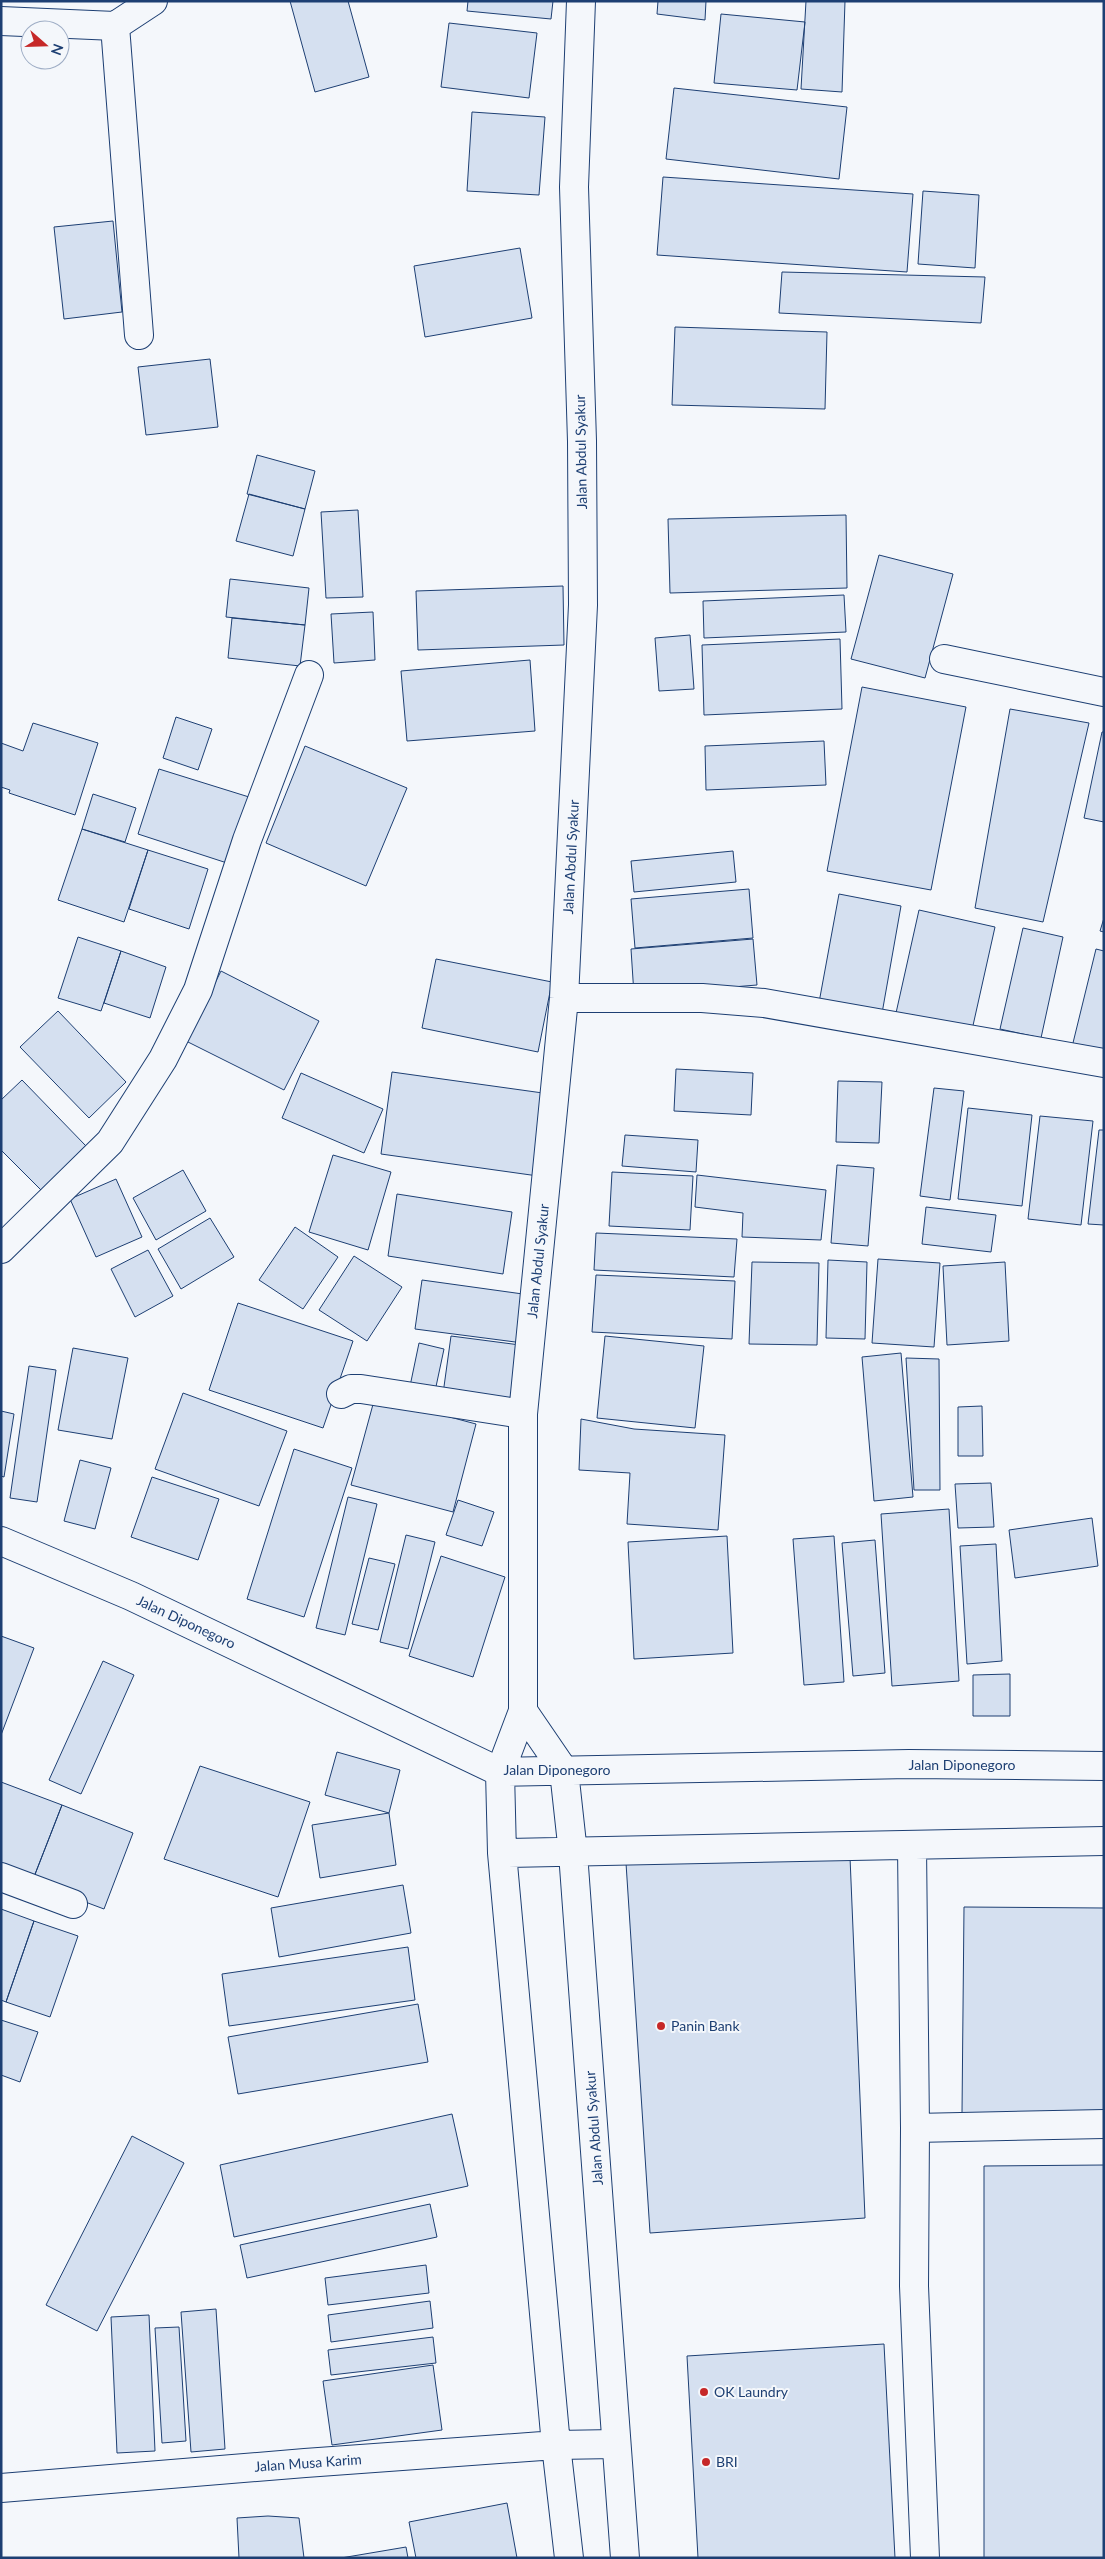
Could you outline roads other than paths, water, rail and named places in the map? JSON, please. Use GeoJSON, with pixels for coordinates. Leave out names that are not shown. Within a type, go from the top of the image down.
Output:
{"type":"FeatureCollection","features":[{"type":"Feature","properties":{"kind":"street"},"geometry":{"type":"LineString","coordinates":[[1,21],[115,26],[153,1]]}},
{"type":"Feature","properties":{"kind":"street","name":"Jalan Abdul Syakur"},"geometry":{"type":"LineString","coordinates":[[569,2558],[556,2445],[502,1853],[500,1772],[523,1711],[523,1414],[564,998],[582,605],[582,441],[574,187],[581,1]]}},
{"type":"Feature","properties":{"kind":"street"},"geometry":{"type":"LineString","coordinates":[[115,26],[139,335]]}},
{"type":"Feature","properties":{"kind":"street"},"geometry":{"type":"LineString","coordinates":[[944,659],[1104,692]]}},
{"type":"Feature","properties":{"kind":"street"},"geometry":{"type":"LineString","coordinates":[[1,1249],[110,1142],[163,1059],[198,990],[247,840],[309,674]]}},
{"type":"Feature","properties":{"kind":"street"},"geometry":{"type":"LineString","coordinates":[[564,998],[682,998],[764,1003],[1104,1063]]}},
{"type":"Feature","properties":{"kind":"street"},"geometry":{"type":"LineString","coordinates":[[341,1394],[351,1389],[523,1414]]}},
{"type":"Feature","properties":{"kind":"street","name":"Jalan Diponegoro"},"geometry":{"type":"LineString","coordinates":[[1,1541],[131,1596],[500,1772],[909,1764],[1104,1766]]}},
{"type":"Feature","properties":{"kind":"street","name":"Jalan Abdul Syakur"},"geometry":{"type":"LineString","coordinates":[[523,1711],[564,1771],[573,1853],[625,2558]]}},
{"type":"Feature","properties":{"kind":"street"},"geometry":{"type":"LineString","coordinates":[[502,1853],[912,1846],[1104,1840]]}},
{"type":"Feature","properties":{"kind":"street"},"geometry":{"type":"LineString","coordinates":[[912,1846],[915,2128],[914,2286],[925,2558]]}},
{"type":"Feature","properties":{"kind":"street"},"geometry":{"type":"LineString","coordinates":[[1,1878],[73,1904]]}},
{"type":"Feature","properties":{"kind":"street"},"geometry":{"type":"LineString","coordinates":[[915,2128],[1104,2124]]}},
{"type":"Feature","properties":{"kind":"street","name":"Jalan Musa Karim"},"geometry":{"type":"LineString","coordinates":[[1,2488],[556,2445],[616,2444]]}},
{"type":"Feature","properties":{"kind":"place","name":"Panin Bank"},"geometry":{"type":"Point","coordinates":[661,2026]}},
{"type":"Feature","properties":{"kind":"place","name":"OK Laundry"},"geometry":{"type":"Point","coordinates":[704,2392]}},
{"type":"Feature","properties":{"kind":"place","name":"BRI"},"geometry":{"type":"Point","coordinates":[706,2462]}}]}
